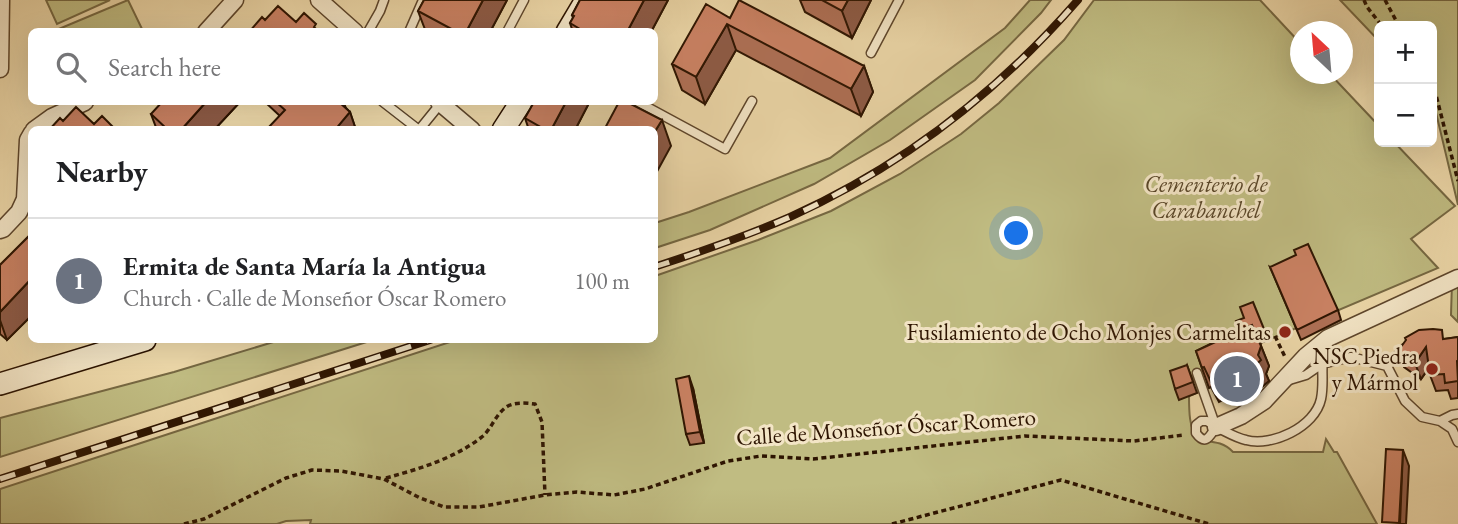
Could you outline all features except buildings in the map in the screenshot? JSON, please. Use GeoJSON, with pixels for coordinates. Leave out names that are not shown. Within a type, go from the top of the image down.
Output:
{"type":"FeatureCollection","features":[{"type":"Feature","properties":{"kind":"street"},"geometry":{"type":"LineString","coordinates":[[0,69],[1,0]]}},
{"type":"Feature","properties":{"kind":"street"},"geometry":{"type":"LineString","coordinates":[[210,28],[236,0]]}},
{"type":"Feature","properties":{"kind":"street"},"geometry":{"type":"LineString","coordinates":[[319,0],[350,28]]}},
{"type":"Feature","properties":{"kind":"street"},"geometry":{"type":"LineString","coordinates":[[569,28],[586,0]]}},
{"type":"Feature","properties":{"kind":"street"},"geometry":{"type":"LineString","coordinates":[[39,126],[78,105]]}},
{"type":"Feature","properties":{"kind":"street"},"geometry":{"type":"LineString","coordinates":[[443,105],[467,126]]}},
{"type":"Feature","properties":{"kind":"street"},"geometry":{"type":"LineString","coordinates":[[505,126],[515,105]]}},
{"type":"Feature","properties":{"kind":"street"},"geometry":{"type":"LineString","coordinates":[[0,230],[19,212],[25,199],[28,140]]}},
{"type":"Feature","properties":{"kind":"street"},"geometry":{"type":"LineString","coordinates":[[1216,426],[1241,416],[1265,401],[1306,356],[1328,338],[1458,278]]}},
{"type":"Feature","properties":{"kind":"street"},"geometry":{"type":"LineString","coordinates":[[0,384],[135,343]]}},
{"type":"Feature","properties":{"kind":"lane"},"geometry":{"type":"LineString","coordinates":[[370,28],[384,0]]}},
{"type":"Feature","properties":{"kind":"lane"},"geometry":{"type":"LineString","coordinates":[[411,28],[423,0]]}},
{"type":"Feature","properties":{"kind":"lane"},"geometry":{"type":"LineString","coordinates":[[509,28],[524,0]]}},
{"type":"Feature","properties":{"kind":"lane"},"geometry":{"type":"LineString","coordinates":[[871,52],[900,0]]}},
{"type":"Feature","properties":{"kind":"lane"},"geometry":{"type":"LineString","coordinates":[[644,105],[725,149],[752,101]]}},
{"type":"Feature","properties":{"kind":"lane"},"geometry":{"type":"LineString","coordinates":[[387,105],[414,126]]}},
{"type":"Feature","properties":{"kind":"lane"},"geometry":{"type":"LineString","coordinates":[[422,126],[438,105]]}},
{"type":"Feature","properties":{"kind":"lane"},"geometry":{"type":"LineString","coordinates":[[1197,373],[1216,426],[1211,436],[1200,438],[1196,433],[1196,425],[1207,421],[1216,426],[1247,441],[1272,441],[1304,425],[1315,412],[1321,399],[1322,353],[1328,338]]}},
{"type":"Feature","properties":{"kind":"lane"},"geometry":{"type":"LineString","coordinates":[[1387,366],[1407,346],[1417,342]]}},
{"type":"Feature","properties":{"kind":"lane"},"geometry":{"type":"LineString","coordinates":[[1283,382],[1306,375],[1322,364],[1351,357],[1387,366],[1405,401],[1422,417],[1440,421],[1452,429],[1458,442]]}},
{"type":"Feature","properties":{"kind":"lane"},"geometry":{"type":"LineString","coordinates":[[1440,421],[1458,414]]}},
{"type":"Feature","properties":{"kind":"path"},"geometry":{"type":"LineString","coordinates":[[1364,0],[1378,21]]}},
{"type":"Feature","properties":{"kind":"path"},"geometry":{"type":"LineString","coordinates":[[1385,0],[1396,21]]}},
{"type":"Feature","properties":{"kind":"path"},"geometry":{"type":"LineString","coordinates":[[1437,99],[1458,181]]}},
{"type":"Feature","properties":{"kind":"path"},"geometry":{"type":"LineString","coordinates":[[384,479],[453,455],[484,435],[509,406],[535,404],[542,422],[545,495]]}},
{"type":"Feature","properties":{"kind":"path","name":"Calle de Monseñor Óscar Romero"},"geometry":{"type":"LineString","coordinates":[[184,524],[204,519],[286,478],[312,470],[341,471],[384,479],[444,507],[479,507],[577,492],[614,495],[645,489],[728,461],[761,456],[813,459],[1025,436],[1134,441],[1196,433]]}},
{"type":"Feature","properties":{"kind":"path"},"geometry":{"type":"LineString","coordinates":[[892,524],[1061,480],[1209,524]]}},
{"type":"Feature","properties":{"kind":"green space"},"geometry":{"type":"Polygon","coordinates":[[[46,0],[110,0],[57,24],[46,0]]]}},
{"type":"Feature","properties":{"kind":"green space"},"geometry":{"type":"Polygon","coordinates":[[[128,0],[142,28],[61,28],[128,0]]]}},
{"type":"Feature","properties":{"kind":"green space"},"geometry":{"type":"Polygon","coordinates":[[[1030,0],[1051,0],[975,80],[890,140],[814,184],[710,230],[658,247],[658,222],[830,158],[1005,28],[1030,0]]]}},
{"type":"Feature","properties":{"kind":"green space","name":"Cementerio de Carabanchel"},"geometry":{"type":"Polygon","coordinates":[[[1094,0],[1260,0],[1290,32],[1290,84],[1339,84],[1374,121],[1374,147],[1399,147],[1455,206],[1411,239],[1438,268],[1256,345],[1193,376],[1199,392],[1189,396],[1189,413],[1198,440],[1221,444],[1233,452],[1323,452],[1326,439],[1334,452],[1337,452],[1377,524],[310,524],[311,520],[277,524],[0,524],[0,489],[447,343],[658,343],[658,275],[831,211],[900,174],[961,134],[999,103],[1064,40],[1094,0]]]}},
{"type":"Feature","properties":{"kind":"green space"},"geometry":{"type":"Polygon","coordinates":[[[1340,0],[1458,0],[1458,205],[1437,117],[1437,21],[1374,21],[1374,36],[1340,0]]]}},
{"type":"Feature","properties":{"kind":"green space"},"geometry":{"type":"Polygon","coordinates":[[[1458,272],[1458,322],[1451,315],[1452,282],[1458,272]]]}},
{"type":"Feature","properties":{"kind":"green space"},"geometry":{"type":"Polygon","coordinates":[[[270,343],[363,343],[0,457],[0,418],[174,372],[270,343]]]}},
{"type":"Feature","properties":{"kind":"railway"},"geometry":{"type":"LineString","coordinates":[[658,266],[723,244],[790,217],[871,175],[909,151],[981,96],[1015,66],[1078,0]]}},
{"type":"Feature","properties":{"kind":"railway"},"geometry":{"type":"LineString","coordinates":[[0,479],[421,343]]}},
{"type":"Feature","properties":{"kind":"place","name":"Fusilamiento de Ocho Monjes Carmelitas"},"geometry":{"type":"Point","coordinates":[1285,332]}},
{"type":"Feature","properties":{"kind":"place","name":"NSC Piedra y Mármol"},"geometry":{"type":"Point","coordinates":[1432,369]}},
{"type":"Feature","properties":{"kind":"place","name":"Ermita de Santa María la Antigua"},"geometry":{"type":"Point","coordinates":[1237,379]}}]}
